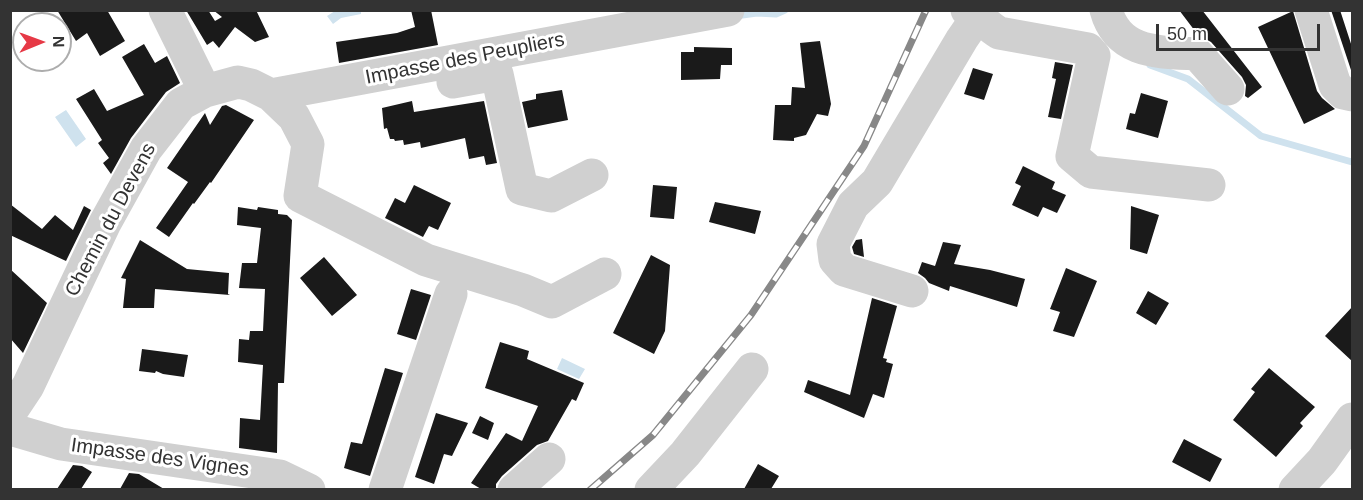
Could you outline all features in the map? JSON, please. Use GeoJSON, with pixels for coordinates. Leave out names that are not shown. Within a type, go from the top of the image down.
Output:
{"type":"FeatureCollection","features":[{"type":"Feature","properties":{"kind":"street"},"geometry":{"type":"LineString","coordinates":[[165,10],[205,91],[238,82],[251,85],[278,102],[294,117],[308,144],[300,196],[426,260],[523,290],[552,303],[605,274]]}},
{"type":"Feature","properties":{"kind":"street","name":"Impasse des Peupliers"},"geometry":{"type":"LineString","coordinates":[[278,102],[728,10]]}},
{"type":"Feature","properties":{"kind":"street"},"geometry":{"type":"LineString","coordinates":[[1106,10],[1109,23],[1124,40],[1152,52],[1197,54],[1228,89]]}},
{"type":"Feature","properties":{"kind":"street"},"geometry":{"type":"LineString","coordinates":[[1311,10],[1335,85],[1343,93],[1353,95]]}},
{"type":"Feature","properties":{"kind":"street"},"geometry":{"type":"LineString","coordinates":[[912,291],[844,270],[835,261],[833,244],[853,205],[877,182],[976,12],[987,26],[999,33],[1088,49],[1094,56],[1072,156],[1091,172],[1209,185]]}},
{"type":"Feature","properties":{"kind":"street"},"geometry":{"type":"LineString","coordinates":[[278,102],[497,74],[522,189],[551,196],[592,175]]}},
{"type":"Feature","properties":{"kind":"street","name":"Chemin du Devens"},"geometry":{"type":"LineString","coordinates":[[10,412],[28,386],[105,223],[146,149],[181,104],[205,91]]}},
{"type":"Feature","properties":{"kind":"street"},"geometry":{"type":"LineString","coordinates":[[385,489],[451,294]]}},
{"type":"Feature","properties":{"kind":"street"},"geometry":{"type":"LineString","coordinates":[[651,489],[685,454],[752,369]]}},
{"type":"Feature","properties":{"kind":"street"},"geometry":{"type":"LineString","coordinates":[[1295,489],[1322,460],[1353,419]]}},
{"type":"Feature","properties":{"kind":"street","name":"Impasse des Vignes"},"geometry":{"type":"LineString","coordinates":[[10,429],[61,444],[280,476],[309,489]]}},
{"type":"Feature","properties":{"kind":"street"},"geometry":{"type":"LineString","coordinates":[[514,489],[549,459]]}},
{"type":"Feature","properties":{"kind":"water"},"geometry":{"type":"Polygon","coordinates":[[[335,11],[361,11],[361,14],[341,18],[333,24],[327,16],[335,11]]]}},
{"type":"Feature","properties":{"kind":"water"},"geometry":{"type":"Polygon","coordinates":[[[66,110],[86,139],[76,147],[55,117],[66,110]]]}},
{"type":"Feature","properties":{"kind":"water"},"geometry":{"type":"Polygon","coordinates":[[[562,358],[585,369],[579,379],[557,369],[562,358]]]}},
{"type":"Feature","properties":{"kind":"building"},"geometry":{"type":"Polygon","coordinates":[[[57,10],[107,10],[125,41],[100,56],[87,33],[76,41],[72,34],[72,12],[58,12],[57,10]]]}},
{"type":"Feature","properties":{"kind":"building"},"geometry":{"type":"Polygon","coordinates":[[[186,10],[208,10],[215,21],[222,17],[213,10],[256,10],[269,37],[255,42],[235,27],[219,48],[213,41],[207,45],[186,10]]]}},
{"type":"Feature","properties":{"kind":"building"},"geometry":{"type":"Polygon","coordinates":[[[411,10],[431,10],[438,45],[339,63],[336,42],[397,33],[415,27],[411,10]]]}},
{"type":"Feature","properties":{"kind":"building"},"geometry":{"type":"Polygon","coordinates":[[[1179,10],[1202,10],[1262,87],[1248,98],[1245,96],[1246,85],[1242,77],[1211,42],[1198,35],[1179,10]]]}},
{"type":"Feature","properties":{"kind":"building"},"geometry":{"type":"Polygon","coordinates":[[[1331,10],[1340,10],[1353,50],[1353,76],[1331,10]]]}},
{"type":"Feature","properties":{"kind":"building"},"geometry":{"type":"Polygon","coordinates":[[[1293,11],[1317,91],[1335,109],[1304,124],[1258,27],[1293,11]]]}},
{"type":"Feature","properties":{"kind":"building"},"geometry":{"type":"Polygon","coordinates":[[[820,41],[831,104],[828,116],[817,114],[806,135],[794,138],[794,141],[773,140],[775,105],[791,105],[792,87],[805,88],[800,43],[820,41]]]}},
{"type":"Feature","properties":{"kind":"building"},"geometry":{"type":"Polygon","coordinates":[[[144,44],[155,63],[167,56],[180,83],[166,92],[131,138],[111,174],[103,163],[109,158],[98,143],[102,140],[76,99],[94,89],[107,111],[144,95],[122,57],[144,44]]]}},
{"type":"Feature","properties":{"kind":"building"},"geometry":{"type":"Polygon","coordinates":[[[694,47],[732,48],[732,65],[721,65],[720,79],[681,80],[681,52],[694,52],[694,47]]]}},
{"type":"Feature","properties":{"kind":"building"},"geometry":{"type":"Polygon","coordinates":[[[1055,62],[1073,65],[1061,119],[1048,117],[1056,79],[1052,78],[1055,62]]]}},
{"type":"Feature","properties":{"kind":"building"},"geometry":{"type":"Polygon","coordinates":[[[973,68],[993,74],[984,100],[964,94],[973,68]]]}},
{"type":"Feature","properties":{"kind":"building"},"geometry":{"type":"Polygon","coordinates":[[[562,90],[568,120],[528,128],[522,102],[536,99],[536,94],[562,90]]]}},
{"type":"Feature","properties":{"kind":"building"},"geometry":{"type":"Polygon","coordinates":[[[1141,93],[1168,101],[1158,138],[1126,129],[1130,113],[1135,114],[1141,93]]]}},
{"type":"Feature","properties":{"kind":"building"},"geometry":{"type":"Polygon","coordinates":[[[412,101],[414,112],[484,101],[497,163],[486,165],[484,156],[469,159],[465,138],[421,148],[420,142],[404,145],[403,140],[390,139],[387,128],[384,129],[382,108],[412,101]]]}},
{"type":"Feature","properties":{"kind":"building"},"geometry":{"type":"Polygon","coordinates":[[[226,105],[254,120],[211,183],[193,203],[169,237],[156,228],[188,182],[167,168],[205,113],[210,125],[222,106],[226,105]]]}},
{"type":"Feature","properties":{"kind":"building"},"geometry":{"type":"Polygon","coordinates":[[[1023,166],[1055,182],[1052,189],[1066,195],[1057,213],[1043,207],[1038,217],[1012,205],[1021,186],[1015,183],[1023,166]]]}},
{"type":"Feature","properties":{"kind":"building"},"geometry":{"type":"Polygon","coordinates":[[[414,185],[451,203],[438,230],[429,226],[423,237],[385,218],[395,198],[405,203],[414,185]]]}},
{"type":"Feature","properties":{"kind":"building"},"geometry":{"type":"Polygon","coordinates":[[[653,185],[677,187],[674,219],[650,217],[653,185]]]}},
{"type":"Feature","properties":{"kind":"building"},"geometry":{"type":"Polygon","coordinates":[[[715,202],[761,211],[755,234],[709,222],[715,202]]]}},
{"type":"Feature","properties":{"kind":"building"},"geometry":{"type":"Polygon","coordinates":[[[10,204],[42,229],[55,215],[73,230],[84,206],[91,210],[66,261],[10,235],[10,204]]]}},
{"type":"Feature","properties":{"kind":"building"},"geometry":{"type":"Polygon","coordinates":[[[1131,206],[1159,215],[1147,254],[1130,249],[1131,206]]]}},
{"type":"Feature","properties":{"kind":"building"},"geometry":{"type":"Polygon","coordinates":[[[238,207],[278,210],[278,214],[287,215],[292,220],[284,383],[278,383],[277,453],[239,448],[240,418],[260,420],[263,365],[238,362],[239,339],[249,340],[250,331],[263,331],[265,289],[239,288],[242,263],[257,263],[261,228],[237,225],[238,207]]]}},
{"type":"Feature","properties":{"kind":"building"},"geometry":{"type":"Polygon","coordinates":[[[862,239],[864,257],[854,254],[852,247],[856,240],[862,239]]]}},
{"type":"Feature","properties":{"kind":"building"},"geometry":{"type":"Polygon","coordinates":[[[140,240],[187,269],[229,273],[228,294],[230,295],[155,289],[154,308],[123,308],[126,279],[121,278],[140,240]]]}},
{"type":"Feature","properties":{"kind":"building"},"geometry":{"type":"Polygon","coordinates":[[[943,242],[961,245],[954,264],[1025,279],[1017,307],[950,286],[949,291],[929,283],[918,273],[922,262],[935,266],[943,242]]]}},
{"type":"Feature","properties":{"kind":"building"},"geometry":{"type":"Polygon","coordinates":[[[651,255],[670,265],[665,331],[654,354],[613,333],[651,255]]]}},
{"type":"Feature","properties":{"kind":"building"},"geometry":{"type":"Polygon","coordinates":[[[324,257],[357,295],[332,316],[300,278],[324,257]]]}},
{"type":"Feature","properties":{"kind":"building"},"geometry":{"type":"Polygon","coordinates":[[[1066,268],[1097,281],[1074,337],[1053,331],[1060,312],[1050,309],[1066,268]]]}},
{"type":"Feature","properties":{"kind":"building"},"geometry":{"type":"Polygon","coordinates":[[[10,269],[47,303],[23,353],[10,338],[10,269]]]}},
{"type":"Feature","properties":{"kind":"building"},"geometry":{"type":"Polygon","coordinates":[[[411,289],[431,295],[416,340],[397,334],[411,289]]]}},
{"type":"Feature","properties":{"kind":"building"},"geometry":{"type":"Polygon","coordinates":[[[1148,291],[1169,303],[1156,325],[1136,313],[1148,291]]]}},
{"type":"Feature","properties":{"kind":"building"},"geometry":{"type":"Polygon","coordinates":[[[872,298],[897,306],[883,358],[887,359],[886,362],[893,364],[884,398],[873,394],[864,418],[804,392],[808,380],[850,395],[872,298]]]}},
{"type":"Feature","properties":{"kind":"building"},"geometry":{"type":"Polygon","coordinates":[[[1353,306],[1353,362],[1325,336],[1353,306]]]}},
{"type":"Feature","properties":{"kind":"building"},"geometry":{"type":"Polygon","coordinates":[[[500,342],[529,351],[527,359],[584,383],[576,401],[572,399],[548,441],[537,445],[502,476],[496,484],[496,489],[481,489],[471,483],[506,433],[522,441],[538,406],[485,388],[500,342]]]}},
{"type":"Feature","properties":{"kind":"building"},"geometry":{"type":"Polygon","coordinates":[[[142,349],[188,355],[184,377],[156,371],[155,373],[139,371],[142,349]]]}},
{"type":"Feature","properties":{"kind":"building"},"geometry":{"type":"Polygon","coordinates":[[[385,368],[403,373],[370,476],[344,468],[351,442],[362,444],[385,368]]]}},
{"type":"Feature","properties":{"kind":"building"},"geometry":{"type":"Polygon","coordinates":[[[1269,368],[1315,407],[1300,423],[1303,426],[1276,457],[1233,420],[1255,392],[1251,389],[1269,368]]]}},
{"type":"Feature","properties":{"kind":"building"},"geometry":{"type":"Polygon","coordinates":[[[436,413],[468,423],[452,456],[444,454],[434,484],[415,477],[436,413]]]}},
{"type":"Feature","properties":{"kind":"building"},"geometry":{"type":"Polygon","coordinates":[[[480,416],[494,423],[488,440],[472,433],[480,416]]]}},
{"type":"Feature","properties":{"kind":"building"},"geometry":{"type":"Polygon","coordinates":[[[1184,439],[1222,459],[1210,482],[1172,462],[1184,439]]]}},
{"type":"Feature","properties":{"kind":"building"},"geometry":{"type":"Polygon","coordinates":[[[758,464],[779,476],[771,489],[744,489],[758,464]]]}},
{"type":"Feature","properties":{"kind":"building"},"geometry":{"type":"Polygon","coordinates":[[[73,465],[82,466],[92,472],[81,489],[57,489],[73,465]]]}},
{"type":"Feature","properties":{"kind":"building"},"geometry":{"type":"Polygon","coordinates":[[[129,473],[139,474],[164,489],[120,489],[129,473]]]}},
{"type":"Feature","properties":{"kind":"waterway"},"geometry":{"type":"LineString","coordinates":[[735,16],[757,13],[776,14],[785,10]]}},
{"type":"Feature","properties":{"kind":"waterway"},"geometry":{"type":"LineString","coordinates":[[1150,65],[1188,79],[1261,136],[1352,162]]}},
{"type":"Feature","properties":{"kind":"railway"},"geometry":{"type":"LineString","coordinates":[[590,490],[653,435],[751,315],[864,146],[926,10]]}}]}
